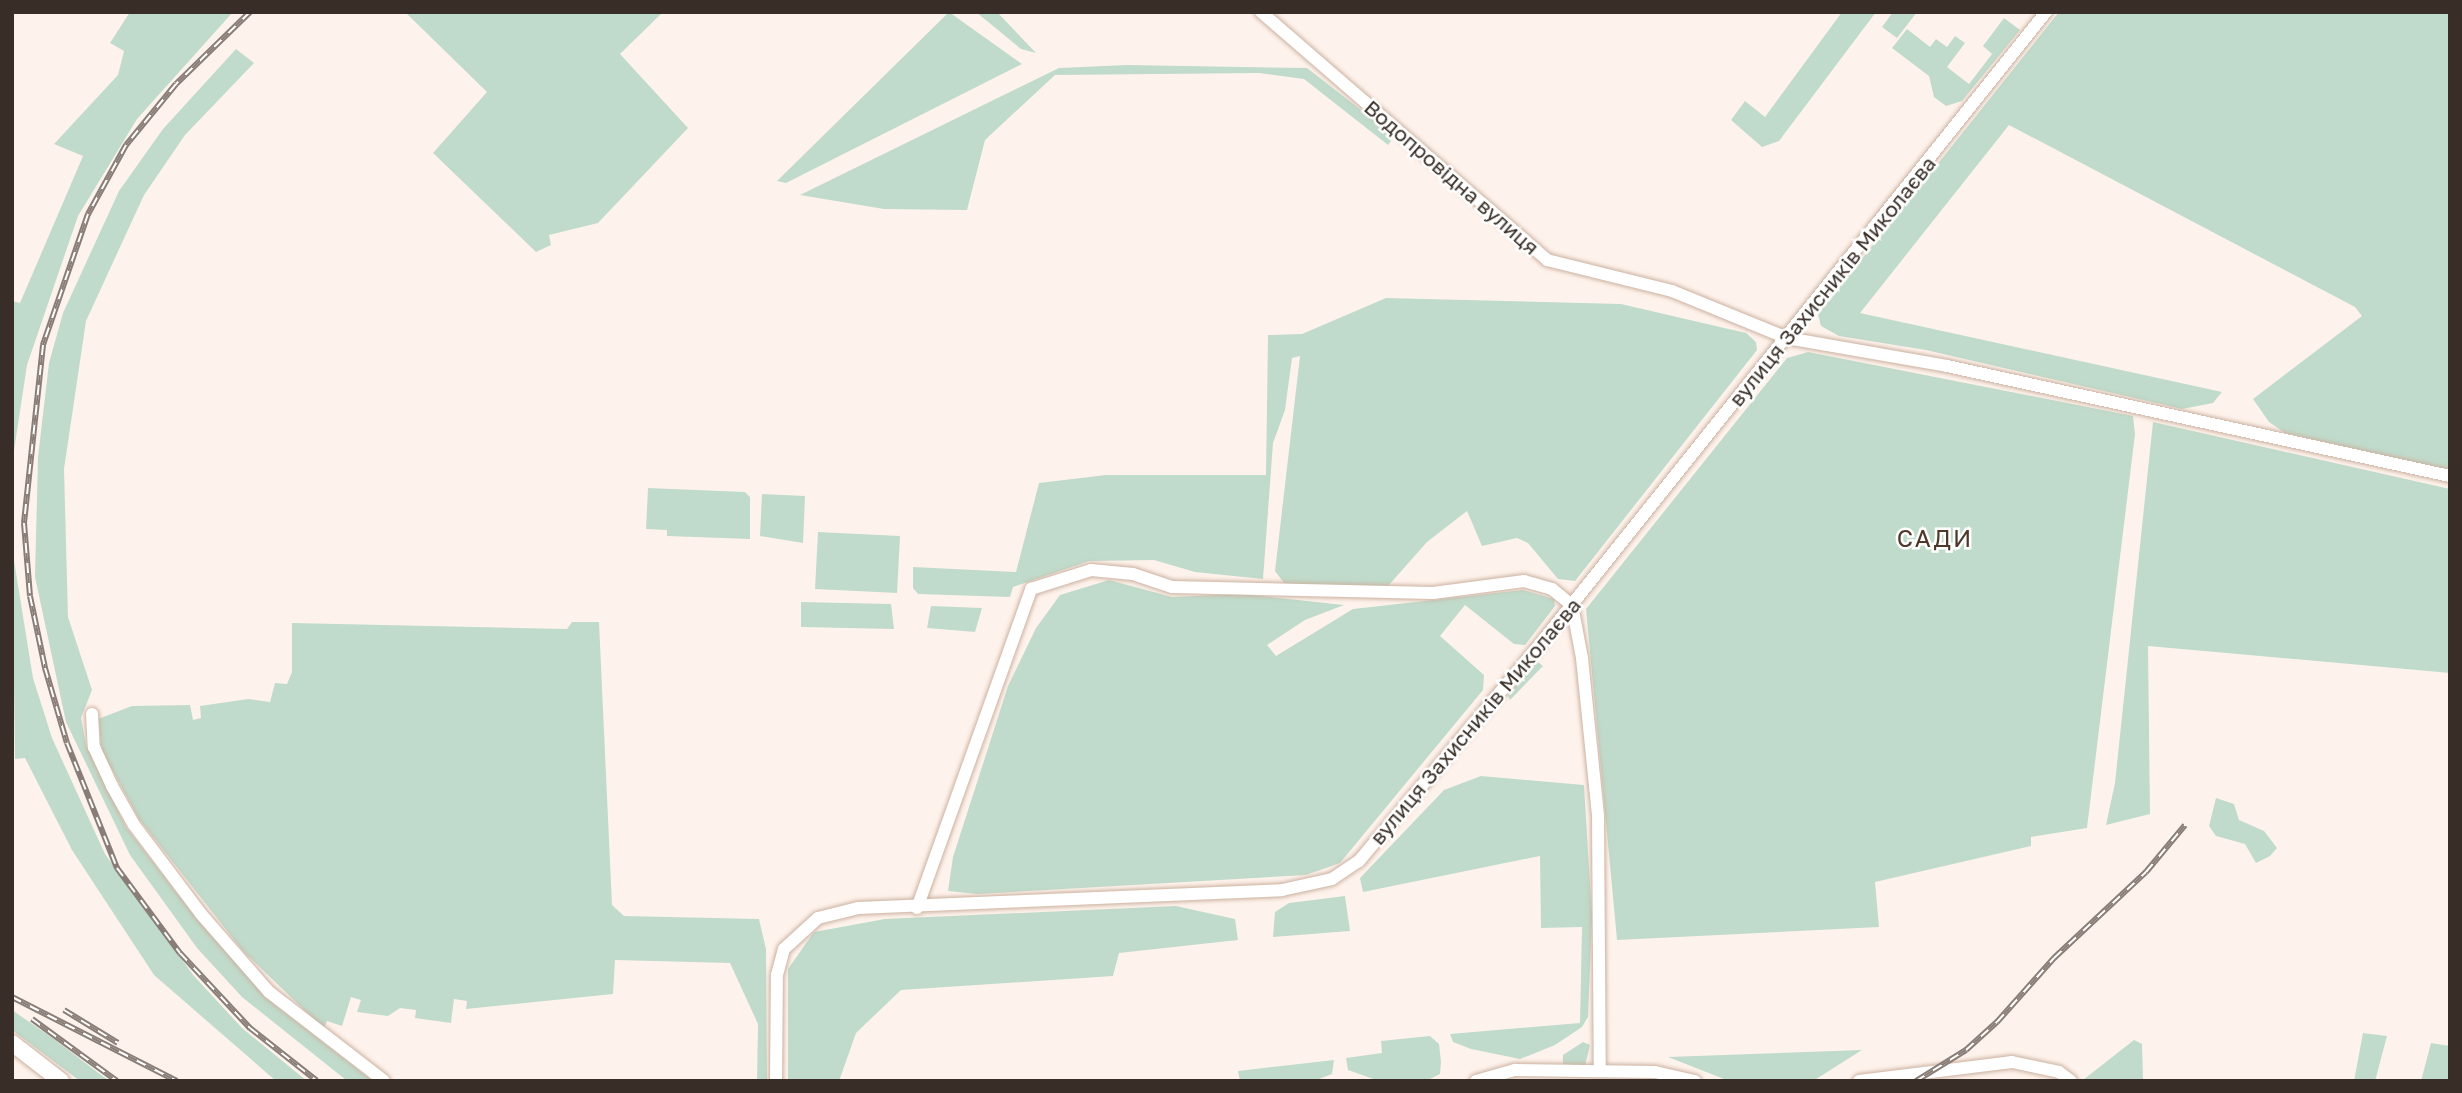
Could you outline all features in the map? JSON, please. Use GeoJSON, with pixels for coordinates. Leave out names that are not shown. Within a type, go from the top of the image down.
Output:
{"type":"FeatureCollection","features":[{"type":"Feature","properties":{"kind":"main road"},"geometry":{"type":"LineString","coordinates":[[12,1043],[61,1081]]}},
{"type":"Feature","properties":{"kind":"street","name":"Водопровідна вулиця"},"geometry":{"type":"LineString","coordinates":[[1261,12],[1547,260],[1672,291],[1787,338],[1947,366],[2450,476]]}},
{"type":"Feature","properties":{"kind":"street","name":"вулиця Захисників Миколаєва"},"geometry":{"type":"LineString","coordinates":[[776,1081],[777,975],[784,948],[797,932],[818,918],[858,908],[917,908],[1282,890],[1332,880],[1359,861],[1572,605],[2046,12]]}},
{"type":"Feature","properties":{"kind":"street"},"geometry":{"type":"LineString","coordinates":[[917,908],[1031,589],[1091,570],[1133,574],[1172,587],[1433,593],[1524,581],[1552,589],[1572,605],[1598,816],[1600,1071]]}},
{"type":"Feature","properties":{"kind":"street"},"geometry":{"type":"LineString","coordinates":[[92,714],[94,747],[111,786],[201,914],[269,992],[384,1081]]}},
{"type":"Feature","properties":{"kind":"street"},"geometry":{"type":"LineString","coordinates":[[1859,1081],[2012,1062],[2059,1072],[2071,1081]]}},
{"type":"Feature","properties":{"kind":"street"},"geometry":{"type":"LineString","coordinates":[[1476,1081],[1515,1070],[1654,1072],[1695,1081]]}},
{"type":"Feature","properties":{"kind":"green space"},"geometry":{"type":"Polygon","coordinates":[[[130,12],[233,12],[137,119],[78,216],[27,365],[12,464],[12,301],[20,303],[83,156],[54,144],[118,75],[124,51],[110,43],[130,12]]]}},
{"type":"Feature","properties":{"kind":"green space"},"geometry":{"type":"Polygon","coordinates":[[[405,12],[663,12],[620,54],[688,128],[598,223],[549,235],[551,245],[536,252],[433,153],[487,92],[405,12]]]}},
{"type":"Feature","properties":{"kind":"green space"},"geometry":{"type":"Polygon","coordinates":[[[949,12],[1022,64],[786,183],[777,181],[949,12]]]}},
{"type":"Feature","properties":{"kind":"green space"},"geometry":{"type":"Polygon","coordinates":[[[976,12],[997,12],[1036,53],[1021,49],[976,12]]]}},
{"type":"Feature","properties":{"kind":"green space"},"geometry":{"type":"Polygon","coordinates":[[[1842,12],[1876,12],[1779,141],[1762,147],[1731,120],[1745,101],[1765,117],[1842,12]]]}},
{"type":"Feature","properties":{"kind":"green space"},"geometry":{"type":"Polygon","coordinates":[[[1893,12],[1917,12],[1897,38],[1882,27],[1893,12]]]}},
{"type":"Feature","properties":{"kind":"green space"},"geometry":{"type":"Polygon","coordinates":[[[2059,12],[2450,12],[2450,470],[2285,433],[2269,422],[2253,399],[2362,316],[2355,307],[2009,125],[1860,313],[2222,392],[2213,403],[2182,409],[1926,350],[1839,336],[1821,326],[1818,314],[2059,12]]]}},
{"type":"Feature","properties":{"kind":"green space"},"geometry":{"type":"Polygon","coordinates":[[[2004,18],[2020,30],[1962,101],[1946,106],[1934,97],[1929,76],[1892,48],[1907,29],[1930,47],[1936,39],[1947,47],[1955,36],[1965,43],[1947,67],[1969,84],[1992,54],[1983,46],[2004,18]]]}},
{"type":"Feature","properties":{"kind":"green space"},"geometry":{"type":"Polygon","coordinates":[[[236,49],[254,63],[185,135],[144,195],[86,321],[64,469],[68,617],[92,690],[81,718],[86,745],[126,827],[187,906],[266,998],[373,1081],[346,1080],[242,997],[197,948],[130,855],[66,722],[35,577],[38,457],[49,363],[63,313],[119,191],[163,129],[236,49]]]}},
{"type":"Feature","properties":{"kind":"green space"},"geometry":{"type":"Polygon","coordinates":[[[1127,65],[1307,68],[1392,134],[1391,141],[1388,145],[1304,79],[1259,73],[1055,75],[985,140],[967,210],[884,209],[800,195],[1059,68],[1127,65]]]}},
{"type":"Feature","properties":{"kind":"green space"},"geometry":{"type":"Polygon","coordinates":[[[1386,298],[1621,304],[1746,333],[1756,342],[1757,350],[1575,581],[1558,579],[1528,543],[1517,538],[1482,546],[1467,511],[1427,542],[1380,595],[1284,583],[1275,571],[1300,356],[1292,358],[1285,410],[1273,443],[1263,579],[1195,572],[1154,560],[1089,561],[1013,587],[1010,597],[918,594],[913,588],[913,567],[1016,572],[1039,483],[1106,475],[1266,475],[1268,335],[1302,334],[1386,298]]]}},
{"type":"Feature","properties":{"kind":"green space"},"geometry":{"type":"Polygon","coordinates":[[[1808,352],[2133,416],[2135,434],[2087,828],[2031,837],[2031,846],[1875,882],[1879,927],[1617,940],[1586,609],[1787,358],[1808,352]]]}},
{"type":"Feature","properties":{"kind":"green space"},"geometry":{"type":"Polygon","coordinates":[[[2153,422],[2450,489],[2450,673],[2148,646],[2150,814],[2106,825],[2115,783],[2153,422]]]}},
{"type":"Feature","properties":{"kind":"green space"},"geometry":{"type":"Polygon","coordinates":[[[648,488],[745,492],[750,497],[750,539],[667,536],[667,530],[646,529],[648,488]]]}},
{"type":"Feature","properties":{"kind":"green space"},"geometry":{"type":"Polygon","coordinates":[[[762,494],[805,496],[803,543],[760,536],[762,494]]]}},
{"type":"Feature","properties":{"kind":"green space"},"geometry":{"type":"Polygon","coordinates":[[[818,532],[900,536],[897,593],[815,589],[818,532]]]}},
{"type":"Feature","properties":{"kind":"green space"},"geometry":{"type":"Polygon","coordinates":[[[12,548],[33,678],[52,738],[105,854],[194,976],[242,1028],[307,1081],[276,1081],[154,975],[72,850],[25,758],[15,759],[12,548]]]}},
{"type":"Feature","properties":{"kind":"green space"},"geometry":{"type":"Polygon","coordinates":[[[1109,580],[1172,597],[1241,594],[1344,605],[1305,620],[1267,645],[1276,656],[1353,609],[1523,590],[1554,599],[1555,606],[1525,645],[1514,644],[1465,605],[1440,636],[1484,675],[1483,690],[1340,863],[1306,875],[977,894],[948,891],[953,857],[1008,686],[1036,628],[1060,595],[1109,580]]]}},
{"type":"Feature","properties":{"kind":"green space"},"geometry":{"type":"Polygon","coordinates":[[[801,602],[891,604],[894,629],[801,627],[801,602]]]}},
{"type":"Feature","properties":{"kind":"green space"},"geometry":{"type":"Polygon","coordinates":[[[931,606],[982,608],[975,632],[927,628],[931,606]]]}},
{"type":"Feature","properties":{"kind":"green space"},"geometry":{"type":"Polygon","coordinates":[[[572,622],[599,622],[612,905],[624,916],[759,919],[766,949],[767,1081],[757,1081],[758,1024],[730,963],[615,960],[613,994],[466,1009],[467,1001],[454,999],[451,1023],[415,1018],[416,1010],[400,1008],[388,1016],[357,1012],[361,1000],[351,997],[342,1026],[327,1021],[324,1029],[243,951],[139,819],[102,751],[98,719],[132,706],[190,705],[193,720],[201,718],[200,706],[248,699],[270,702],[275,683],[287,684],[292,672],[292,623],[567,629],[572,622]]]}},
{"type":"Feature","properties":{"kind":"green space"},"geometry":{"type":"Polygon","coordinates":[[[1535,660],[1543,666],[1510,700],[1508,695],[1535,660]]]}},
{"type":"Feature","properties":{"kind":"green space"},"geometry":{"type":"Polygon","coordinates":[[[1481,776],[1584,785],[1592,917],[1588,1017],[1582,1027],[1555,1045],[1520,1059],[1471,1049],[1453,1042],[1450,1034],[1580,1023],[1582,927],[1541,928],[1540,856],[1363,892],[1360,878],[1444,790],[1481,776]]]}},
{"type":"Feature","properties":{"kind":"green space"},"geometry":{"type":"Polygon","coordinates":[[[2216,798],[2234,804],[2239,820],[2264,831],[2277,848],[2270,856],[2256,863],[2245,844],[2216,836],[2209,826],[2216,798]]]}},
{"type":"Feature","properties":{"kind":"green space"},"geometry":{"type":"Polygon","coordinates":[[[1345,896],[1350,931],[1273,937],[1275,912],[1289,903],[1345,896]]]}},
{"type":"Feature","properties":{"kind":"green space"},"geometry":{"type":"Polygon","coordinates":[[[1176,906],[1235,919],[1238,940],[1119,953],[1113,976],[901,990],[856,1033],[839,1081],[788,1081],[788,969],[814,932],[885,919],[1176,906]]]}},
{"type":"Feature","properties":{"kind":"green space"},"geometry":{"type":"Polygon","coordinates":[[[12,1010],[109,1081],[80,1081],[12,1030],[12,1010]]]}},
{"type":"Feature","properties":{"kind":"green space"},"geometry":{"type":"Polygon","coordinates":[[[2363,1033],[2387,1036],[2375,1081],[2354,1081],[2363,1033]]]}},
{"type":"Feature","properties":{"kind":"green space"},"geometry":{"type":"Polygon","coordinates":[[[1430,1036],[1439,1044],[1441,1062],[1440,1074],[1428,1080],[1379,1081],[1348,1070],[1346,1058],[1382,1053],[1381,1041],[1430,1036]]]}},
{"type":"Feature","properties":{"kind":"green space"},"geometry":{"type":"Polygon","coordinates":[[[2134,1040],[2142,1044],[2143,1081],[2083,1080],[2134,1040]]]}},
{"type":"Feature","properties":{"kind":"green space"},"geometry":{"type":"Polygon","coordinates":[[[1583,1042],[1590,1045],[1585,1066],[1563,1064],[1563,1055],[1583,1042]]]}},
{"type":"Feature","properties":{"kind":"green space"},"geometry":{"type":"Polygon","coordinates":[[[2431,1043],[2450,1046],[2450,1081],[2421,1081],[2431,1043]]]}},
{"type":"Feature","properties":{"kind":"green space"},"geometry":{"type":"Polygon","coordinates":[[[1862,1050],[1813,1081],[1729,1081],[1668,1057],[1862,1050]]]}},
{"type":"Feature","properties":{"kind":"green space"},"geometry":{"type":"Polygon","coordinates":[[[1334,1060],[1332,1074],[1314,1081],[1240,1081],[1238,1071],[1334,1060]]]}},
{"type":"Feature","properties":{"kind":"railway"},"geometry":{"type":"LineString","coordinates":[[250,12],[176,84],[126,145],[88,214],[43,345],[24,523],[30,596],[45,668],[67,743],[117,868],[180,953],[250,1028],[317,1081]]}},
{"type":"Feature","properties":{"kind":"railway"},"geometry":{"type":"LineString","coordinates":[[1916,1081],[1966,1050],[1997,1022],[2054,958],[2146,872],[2185,825]]}},
{"type":"Feature","properties":{"kind":"railway"},"geometry":{"type":"LineString","coordinates":[[12,997],[177,1081]]}},
{"type":"Feature","properties":{"kind":"railway"},"geometry":{"type":"LineString","coordinates":[[64,1010],[118,1043]]}},
{"type":"Feature","properties":{"kind":"railway"},"geometry":{"type":"LineString","coordinates":[[32,1019],[117,1081]]}},
{"type":"Feature","properties":{"kind":"district","name":"САДИ"},"geometry":{"type":"Point","coordinates":[1935,538]}}]}
